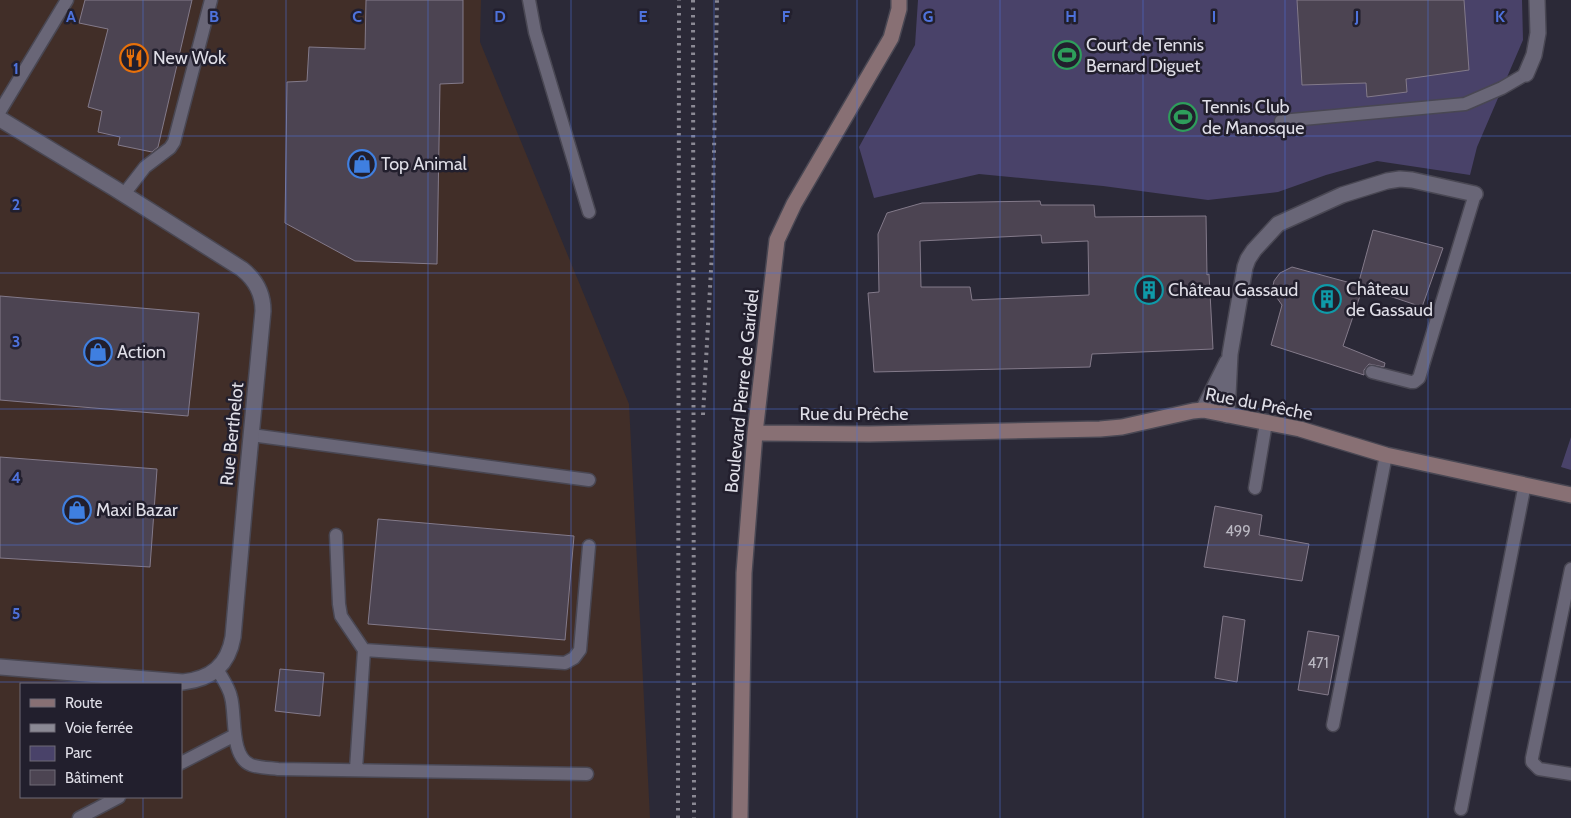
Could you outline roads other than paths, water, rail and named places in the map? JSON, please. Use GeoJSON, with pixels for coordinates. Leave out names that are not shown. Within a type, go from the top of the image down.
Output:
{"type":"FeatureCollection","features":[{"type":"Feature","properties":{"kind":"street","name":"Boulevard Pierre de Garidel"},"geometry":{"type":"LineString","coordinates":[[740,818],[744,572],[756,433],[777,240],[794,204],[892,38],[899,9],[899,0]]}},
{"type":"Feature","properties":{"kind":"street"},"geometry":{"type":"LineString","coordinates":[[1526,74],[1536,48],[1538,33],[1537,0]]}},
{"type":"Feature","properties":{"kind":"street","name":"Rue Berthelot"},"geometry":{"type":"LineString","coordinates":[[0,119],[242,268],[257,284],[262,298],[263,311],[233,637],[230,651],[225,660],[206,677],[183,682],[0,667]]}},
{"type":"Feature","properties":{"kind":"street"},"geometry":{"type":"LineString","coordinates":[[1227,415],[1230,354],[1248,258],[1278,224],[1342,195],[1400,178],[1475,194]]}},
{"type":"Feature","properties":{"kind":"street"},"geometry":{"type":"LineString","coordinates":[[1203,410],[1230,354]]}},
{"type":"Feature","properties":{"kind":"street","name":"Rue du Prêche"},"geometry":{"type":"LineString","coordinates":[[756,433],[869,434],[1100,429],[1114,428],[1203,410],[1300,429],[1386,455],[1571,495]]}},
{"type":"Feature","properties":{"kind":"lane"},"geometry":{"type":"LineString","coordinates":[[0,111],[67,0]]}},
{"type":"Feature","properties":{"kind":"lane"},"geometry":{"type":"LineString","coordinates":[[124,194],[145,167],[170,148],[174,142],[211,0]]}},
{"type":"Feature","properties":{"kind":"lane"},"geometry":{"type":"LineString","coordinates":[[529,0],[535,32],[589,212]]}},
{"type":"Feature","properties":{"kind":"lane"},"geometry":{"type":"LineString","coordinates":[[1281,121],[1464,104],[1502,88],[1526,74]]}},
{"type":"Feature","properties":{"kind":"lane"},"geometry":{"type":"LineString","coordinates":[[1372,372],[1410,382],[1414,382],[1419,378],[1475,194]]}},
{"type":"Feature","properties":{"kind":"lane"},"geometry":{"type":"LineString","coordinates":[[1255,488],[1266,423]]}},
{"type":"Feature","properties":{"kind":"lane"},"geometry":{"type":"LineString","coordinates":[[251,435],[589,480]]}},
{"type":"Feature","properties":{"kind":"lane"},"geometry":{"type":"LineString","coordinates":[[1333,725],[1386,455]]}},
{"type":"Feature","properties":{"kind":"lane"},"geometry":{"type":"LineString","coordinates":[[1462,809],[1525,484]]}},
{"type":"Feature","properties":{"kind":"lane"},"geometry":{"type":"LineString","coordinates":[[336,536],[341,616],[364,650],[356,769]]}},
{"type":"Feature","properties":{"kind":"lane"},"geometry":{"type":"LineString","coordinates":[[364,650],[565,663],[574,658],[580,650],[589,546]]}},
{"type":"Feature","properties":{"kind":"lane"},"geometry":{"type":"LineString","coordinates":[[1571,569],[1532,758],[1532,762],[1539,769],[1571,774]]}},
{"type":"Feature","properties":{"kind":"lane"},"geometry":{"type":"LineString","coordinates":[[217,669],[232,698],[235,735],[240,756],[250,765],[278,769],[587,774]]}},
{"type":"Feature","properties":{"kind":"lane"},"geometry":{"type":"LineString","coordinates":[[182,762],[235,735]]}},
{"type":"Feature","properties":{"kind":"lane"},"geometry":{"type":"LineString","coordinates":[[79,818],[117,798]]}},
{"type":"Feature","properties":{"kind":"railway"},"geometry":{"type":"LineString","coordinates":[[678,818],[679,0]]}},
{"type":"Feature","properties":{"kind":"railway"},"geometry":{"type":"LineString","coordinates":[[693,0],[694,818]]}},
{"type":"Feature","properties":{"kind":"railway"},"geometry":{"type":"LineString","coordinates":[[703,415],[712,252],[717,0]]}},
{"type":"Feature","properties":{"kind":"place","name":"Court de Tennis Bernard Diguet"},"geometry":{"type":"Point","coordinates":[1067,55]}},
{"type":"Feature","properties":{"kind":"place","name":"New Wok"},"geometry":{"type":"Point","coordinates":[134,58]}},
{"type":"Feature","properties":{"kind":"place","name":"Tennis Club de Manosque"},"geometry":{"type":"Point","coordinates":[1183,117]}},
{"type":"Feature","properties":{"kind":"place","name":"Top Animal"},"geometry":{"type":"Point","coordinates":[362,164]}},
{"type":"Feature","properties":{"kind":"place","name":"Château Gassaud"},"geometry":{"type":"Point","coordinates":[1149,290]}},
{"type":"Feature","properties":{"kind":"place","name":"Château de Gassaud"},"geometry":{"type":"Point","coordinates":[1327,299]}},
{"type":"Feature","properties":{"kind":"place","name":"Action"},"geometry":{"type":"Point","coordinates":[98,352]}},
{"type":"Feature","properties":{"kind":"place","name":"Maxi Bazar"},"geometry":{"type":"Point","coordinates":[77,510]}}]}
